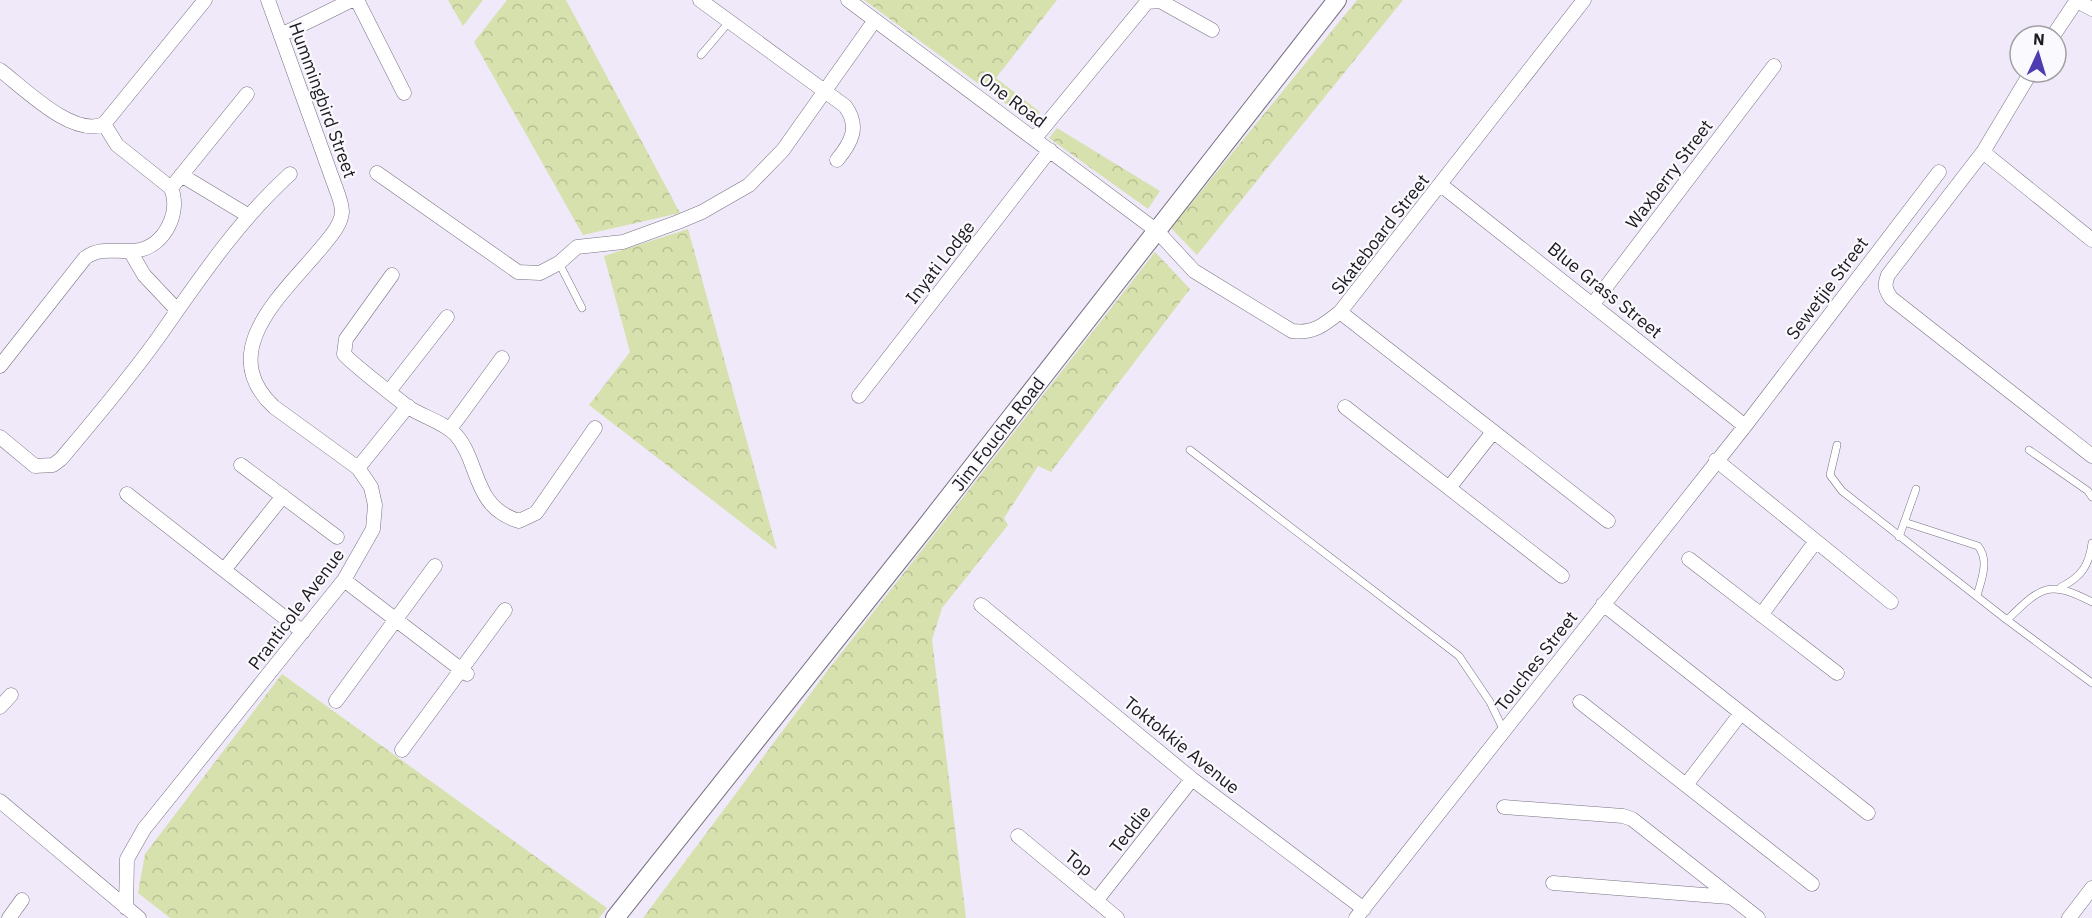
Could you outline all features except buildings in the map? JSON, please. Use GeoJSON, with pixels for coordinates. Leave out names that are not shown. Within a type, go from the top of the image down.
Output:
{"type":"FeatureCollection","features":[{"type":"Feature","properties":{"kind":"street"},"geometry":{"type":"LineString","coordinates":[[0,70],[68,122],[89,127],[104,124],[205,0]]}},
{"type":"Feature","properties":{"kind":"street","name":"Hummingbird Street"},"geometry":{"type":"LineString","coordinates":[[268,0],[335,186],[342,213]]}},
{"type":"Feature","properties":{"kind":"street"},"geometry":{"type":"LineString","coordinates":[[280,34],[352,0]]}},
{"type":"Feature","properties":{"kind":"street"},"geometry":{"type":"LineString","coordinates":[[357,0],[404,93]]}},
{"type":"Feature","properties":{"kind":"street"},"geometry":{"type":"LineString","coordinates":[[700,0],[845,106],[853,116],[855,128],[846,150],[837,160]]}},
{"type":"Feature","properties":{"kind":"street","name":"One Road"},"geometry":{"type":"LineString","coordinates":[[848,0],[1157,231]]}},
{"type":"Feature","properties":{"kind":"street","name":"Jim Fouche Road"},"geometry":{"type":"LineString","coordinates":[[615,918],[1337,0]]}},
{"type":"Feature","properties":{"kind":"street","name":"Skateboard Street"},"geometry":{"type":"LineString","coordinates":[[1157,231],[1194,271],[1292,331],[1303,333],[1316,330],[1340,312],[1442,185],[1584,0]]}},
{"type":"Feature","properties":{"kind":"street"},"geometry":{"type":"LineString","coordinates":[[1035,138],[1147,2],[1160,1],[1212,30]]}},
{"type":"Feature","properties":{"kind":"street"},"geometry":{"type":"LineString","coordinates":[[2061,24],[2075,3],[2081,3],[2092,9]]}},
{"type":"Feature","properties":{"kind":"street"},"geometry":{"type":"LineString","coordinates":[[378,173],[518,272],[540,273],[559,263],[577,247],[604,246],[634,238],[702,212],[749,185],[783,150],[875,20]]}},
{"type":"Feature","properties":{"kind":"street","name":"Waxberry Street"},"geometry":{"type":"LineString","coordinates":[[1593,304],[1774,66]]}},
{"type":"Feature","properties":{"kind":"street"},"geometry":{"type":"LineString","coordinates":[[2024,84],[1983,152],[1888,274],[1885,286],[1891,298],[2092,456]]}},
{"type":"Feature","properties":{"kind":"street"},"geometry":{"type":"LineString","coordinates":[[171,188],[247,94]]}},
{"type":"Feature","properties":{"kind":"street"},"geometry":{"type":"LineString","coordinates":[[0,366],[85,258],[102,250],[130,251],[149,247],[169,227],[175,208],[171,188],[117,145],[104,124]]}},
{"type":"Feature","properties":{"kind":"street","name":"Inyati Lodge"},"geometry":{"type":"LineString","coordinates":[[859,396],[1050,150]]}},
{"type":"Feature","properties":{"kind":"street"},"geometry":{"type":"LineString","coordinates":[[1983,152],[2092,240]]}},
{"type":"Feature","properties":{"kind":"street","name":"Sewetjie Street"},"geometry":{"type":"LineString","coordinates":[[1744,426],[1939,172]]}},
{"type":"Feature","properties":{"kind":"street"},"geometry":{"type":"LineString","coordinates":[[0,437],[35,466],[53,465],[61,459],[137,366],[249,216],[290,174]]}},
{"type":"Feature","properties":{"kind":"street"},"geometry":{"type":"LineString","coordinates":[[181,175],[249,216]]}},
{"type":"Feature","properties":{"kind":"street","name":"Blue Grass Street"},"geometry":{"type":"LineString","coordinates":[[1442,185],[1744,426]]}},
{"type":"Feature","properties":{"kind":"street","name":"Pranticole Avenue"},"geometry":{"type":"LineString","coordinates":[[126,908],[127,859],[144,829],[344,580],[367,542],[376,518],[371,487],[358,468],[264,397],[256,385],[251,361],[254,337],[260,322],[332,233],[342,213]]}},
{"type":"Feature","properties":{"kind":"street"},"geometry":{"type":"LineString","coordinates":[[130,251],[144,275],[177,310]]}},
{"type":"Feature","properties":{"kind":"street"},"geometry":{"type":"LineString","coordinates":[[392,275],[346,339],[344,348],[347,358],[408,406],[450,429],[466,449],[480,489],[508,517],[519,520],[536,513],[595,428]]}},
{"type":"Feature","properties":{"kind":"street"},"geometry":{"type":"LineString","coordinates":[[1340,312],[1608,520]]}},
{"type":"Feature","properties":{"kind":"street"},"geometry":{"type":"LineString","coordinates":[[390,390],[447,317]]}},
{"type":"Feature","properties":{"kind":"street"},"geometry":{"type":"LineString","coordinates":[[450,429],[502,358]]}},
{"type":"Feature","properties":{"kind":"street"},"geometry":{"type":"LineString","coordinates":[[358,468],[408,406]]}},
{"type":"Feature","properties":{"kind":"street"},"geometry":{"type":"LineString","coordinates":[[1345,407],[1562,576]]}},
{"type":"Feature","properties":{"kind":"street","name":"Touches Street"},"geometry":{"type":"LineString","coordinates":[[1359,915],[1744,426]]}},
{"type":"Feature","properties":{"kind":"street"},"geometry":{"type":"LineString","coordinates":[[1449,488],[1493,432]]}},
{"type":"Feature","properties":{"kind":"street"},"geometry":{"type":"LineString","coordinates":[[1716,460],[1891,602]]}},
{"type":"Feature","properties":{"kind":"street"},"geometry":{"type":"LineString","coordinates":[[241,465],[337,537]]}},
{"type":"Feature","properties":{"kind":"street"},"geometry":{"type":"LineString","coordinates":[[128,494],[303,633]]}},
{"type":"Feature","properties":{"kind":"street"},"geometry":{"type":"LineString","coordinates":[[224,570],[282,496]]}},
{"type":"Feature","properties":{"kind":"street"},"geometry":{"type":"LineString","coordinates":[[1761,615],[1816,541]]}},
{"type":"Feature","properties":{"kind":"street"},"geometry":{"type":"LineString","coordinates":[[1689,559],[1837,673]]}},
{"type":"Feature","properties":{"kind":"street"},"geometry":{"type":"LineString","coordinates":[[336,702],[435,566]]}},
{"type":"Feature","properties":{"kind":"street"},"geometry":{"type":"LineString","coordinates":[[344,580],[465,672]]}},
{"type":"Feature","properties":{"kind":"street"},"geometry":{"type":"LineString","coordinates":[[1603,604],[1868,813]]}},
{"type":"Feature","properties":{"kind":"street","name":"Toktokkie Avenue"},"geometry":{"type":"LineString","coordinates":[[981,605],[1359,915]]}},
{"type":"Feature","properties":{"kind":"street"},"geometry":{"type":"LineString","coordinates":[[402,750],[465,672],[505,610]]}},
{"type":"Feature","properties":{"kind":"street"},"geometry":{"type":"LineString","coordinates":[[0,706],[11,695]]}},
{"type":"Feature","properties":{"kind":"street"},"geometry":{"type":"LineString","coordinates":[[1580,702],[1812,884]]}},
{"type":"Feature","properties":{"kind":"street"},"geometry":{"type":"LineString","coordinates":[[1686,785],[1741,713]]}},
{"type":"Feature","properties":{"kind":"street","name":"Teddie"},"geometry":{"type":"LineString","coordinates":[[1096,901],[1192,779]]}},
{"type":"Feature","properties":{"kind":"street"},"geometry":{"type":"LineString","coordinates":[[0,801],[139,918]]}},
{"type":"Feature","properties":{"kind":"street"},"geometry":{"type":"LineString","coordinates":[[1504,807],[1623,816],[1632,819],[1758,918]]}},
{"type":"Feature","properties":{"kind":"street","name":"Top"},"geometry":{"type":"LineString","coordinates":[[1018,836],[1113,917]]}},
{"type":"Feature","properties":{"kind":"street","name":"Jim Fouche Road"},"geometry":{"type":"LineString","coordinates":[[621,918],[657,866]]}},
{"type":"Feature","properties":{"kind":"street"},"geometry":{"type":"LineString","coordinates":[[1553,883],[1729,897]]}},
{"type":"Feature","properties":{"kind":"street"},"geometry":{"type":"LineString","coordinates":[[2068,918],[2092,888]]}},
{"type":"Feature","properties":{"kind":"street"},"geometry":{"type":"LineString","coordinates":[[9,918],[22,900]]}},
{"type":"Feature","properties":{"kind":"lane"},"geometry":{"type":"LineString","coordinates":[[701,55],[729,21]]}},
{"type":"Feature","properties":{"kind":"lane"},"geometry":{"type":"LineString","coordinates":[[559,263],[582,308]]}},
{"type":"Feature","properties":{"kind":"lane"},"geometry":{"type":"LineString","coordinates":[[1838,445],[1829,469],[1831,480],[1899,537],[2092,683]]}},
{"type":"Feature","properties":{"kind":"lane"},"geometry":{"type":"LineString","coordinates":[[1190,450],[1459,656],[1490,702],[1504,731]]}},
{"type":"Feature","properties":{"kind":"lane"},"geometry":{"type":"LineString","coordinates":[[2029,450],[2088,491],[2092,497]]}},
{"type":"Feature","properties":{"kind":"lane"},"geometry":{"type":"LineString","coordinates":[[1899,537],[1916,489]]}},
{"type":"Feature","properties":{"kind":"lane"},"geometry":{"type":"LineString","coordinates":[[1904,522],[1978,546],[1983,553],[1984,565],[1977,596]]}},
{"type":"Feature","properties":{"kind":"lane"},"geometry":{"type":"LineString","coordinates":[[2007,620],[2030,598],[2076,579],[2085,570],[2092,543]]}},
{"type":"Feature","properties":{"kind":"lane"},"geometry":{"type":"LineString","coordinates":[[2061,587],[2092,602]]}},
{"type":"Feature","properties":{"kind":"green space"},"geometry":{"type":"Polygon","coordinates":[[[448,0],[483,0],[463,26],[448,0]]]}},
{"type":"Feature","properties":{"kind":"green space"},"geometry":{"type":"Polygon","coordinates":[[[507,0],[566,0],[680,213],[583,235],[474,42],[507,0]]]}},
{"type":"Feature","properties":{"kind":"green space"},"geometry":{"type":"Polygon","coordinates":[[[864,0],[1057,0],[996,78],[1040,112],[1032,123],[864,0]]]}},
{"type":"Feature","properties":{"kind":"green space"},"geometry":{"type":"Polygon","coordinates":[[[1357,0],[1403,0],[1197,255],[1171,228],[1357,0]]]}},
{"type":"Feature","properties":{"kind":"green space"},"geometry":{"type":"Polygon","coordinates":[[[1057,128],[1160,191],[1148,209],[1049,138],[1057,128]]]}},
{"type":"Feature","properties":{"kind":"green space"},"geometry":{"type":"Polygon","coordinates":[[[688,229],[777,550],[589,405],[630,352],[604,256],[688,229]]]}},
{"type":"Feature","properties":{"kind":"green space"},"geometry":{"type":"Polygon","coordinates":[[[1155,252],[1190,289],[1051,472],[1038,466],[1004,518],[1008,525],[942,608],[932,640],[966,918],[643,918],[828,670],[1155,252]]]}},
{"type":"Feature","properties":{"kind":"green space"},"geometry":{"type":"Polygon","coordinates":[[[282,674],[607,908],[599,918],[170,918],[138,893],[145,854],[282,674]]]}}]}
